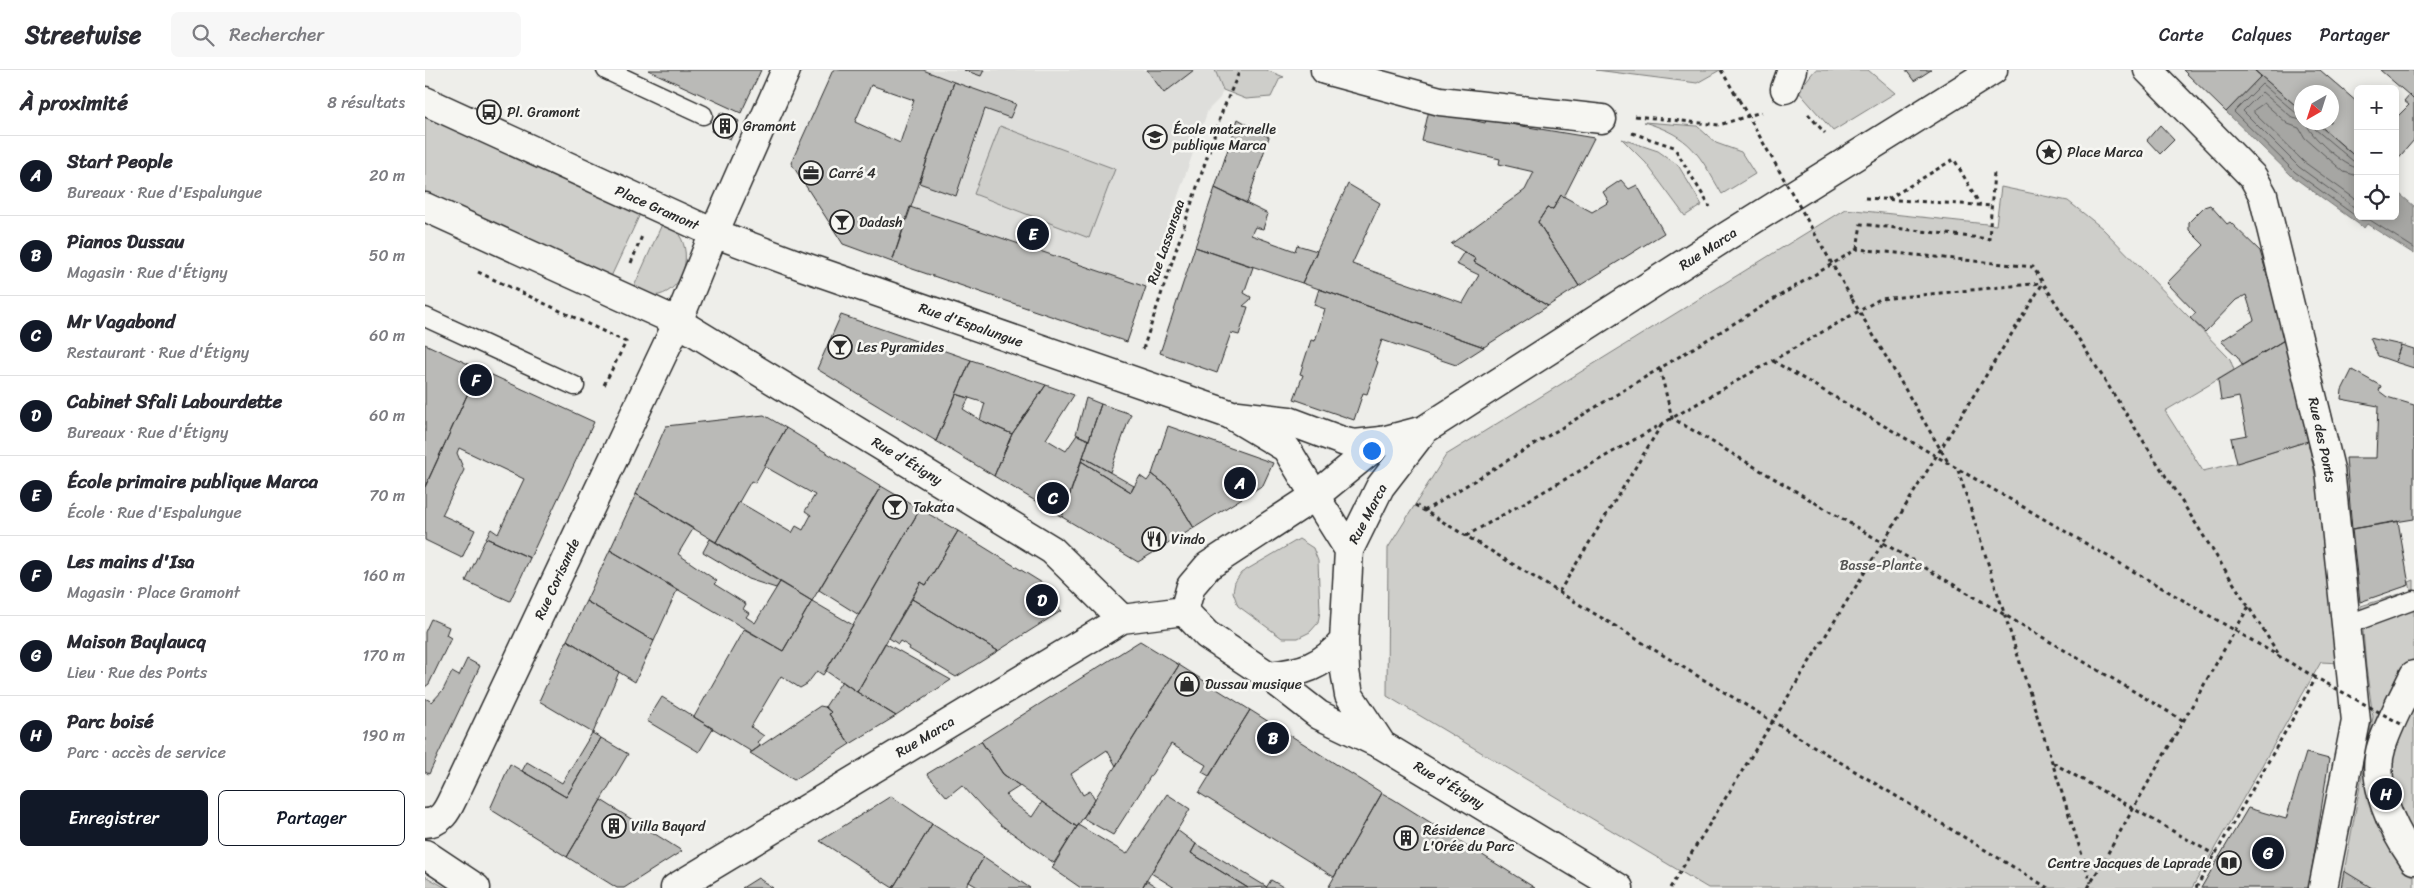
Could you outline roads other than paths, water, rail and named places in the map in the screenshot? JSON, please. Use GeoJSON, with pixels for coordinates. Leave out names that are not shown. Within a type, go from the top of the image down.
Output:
{"type":"FeatureCollection","features":[{"type":"Feature","properties":{"kind":"street"},"geometry":{"type":"LineString","coordinates":[[713,233],[786,70]]}},
{"type":"Feature","properties":{"kind":"street"},"geometry":{"type":"LineString","coordinates":[[1325,70],[1440,101],[1602,119]]}},
{"type":"Feature","properties":{"kind":"street","name":"Rue Marca"},"geometry":{"type":"LineString","coordinates":[[1315,496],[1382,442],[1424,430],[1727,236],[1993,70]]}},
{"type":"Feature","properties":{"kind":"street","name":"Rue des Ponts"},"geometry":{"type":"LineString","coordinates":[[2148,70],[2253,177],[2263,194],[2330,469],[2356,721],[2323,888]]}},
{"type":"Feature","properties":{"kind":"street","name":"Place Gramont"},"geometry":{"type":"LineString","coordinates":[[425,101],[713,233],[678,322]]}},
{"type":"Feature","properties":{"kind":"street"},"geometry":{"type":"LineString","coordinates":[[425,207],[678,322]]}},
{"type":"Feature","properties":{"kind":"street","name":"Rue d'Espalungue"},"geometry":{"type":"LineString","coordinates":[[713,233],[802,266],[1229,414],[1286,448],[1315,496]]}},
{"type":"Feature","properties":{"kind":"street","name":"Rue d'Étigny"},"geometry":{"type":"LineString","coordinates":[[678,322],[1052,550],[1122,619]]}},
{"type":"Feature","properties":{"kind":"street","name":"Rue Corisande"},"geometry":{"type":"LineString","coordinates":[[425,823],[432,823],[445,814],[678,322]]}},
{"type":"Feature","properties":{"kind":"street","name":"Rue d'Espalungue"},"geometry":{"type":"LineString","coordinates":[[1229,414],[1289,421],[1345,442],[1382,442]]}},
{"type":"Feature","properties":{"kind":"street","name":"Rue Marca"},"geometry":{"type":"LineString","coordinates":[[1349,550],[1380,487],[1424,430]]}},
{"type":"Feature","properties":{"kind":"street"},"geometry":{"type":"LineString","coordinates":[[1315,496],[1349,550],[1344,641],[1329,657],[1297,673],[1269,676],[1207,635],[1184,611],[1191,586],[1208,566],[1315,496]]}},
{"type":"Feature","properties":{"kind":"street","name":"Rue Marca"},"geometry":{"type":"LineString","coordinates":[[675,888],[1122,619],[1184,611]]}},
{"type":"Feature","properties":{"kind":"street","name":"Rue d'Étigny"},"geometry":{"type":"LineString","coordinates":[[1344,641],[1345,671],[1349,695],[1382,745]]}},
{"type":"Feature","properties":{"kind":"street"},"geometry":{"type":"LineString","coordinates":[[2414,675],[2381,746],[2379,765],[2387,814],[2400,840],[2414,860]]}},
{"type":"Feature","properties":{"kind":"street","name":"Rue d'Étigny"},"geometry":{"type":"LineString","coordinates":[[1269,676],[1319,715],[1382,745],[1619,888]]}},
{"type":"Feature","properties":{"kind":"street"},"geometry":{"type":"LineString","coordinates":[[425,854],[476,888]]}},
{"type":"Feature","properties":{"kind":"lane"},"geometry":{"type":"LineString","coordinates":[[607,70],[703,115]]}},
{"type":"Feature","properties":{"kind":"lane"},"geometry":{"type":"LineString","coordinates":[[425,317],[575,386]]}},
{"type":"Feature","properties":{"kind":"lane"},"geometry":{"type":"LineString","coordinates":[[2346,625],[2414,600]]}},
{"type":"Feature","properties":{"kind":"water"},"geometry":{"type":"Polygon","coordinates":[[[2261,76],[2294,104],[2294,130],[2324,130],[2354,156],[2354,220],[2399,220],[2399,193],[2414,206],[2414,254],[2367,224],[2364,228],[2292,176],[2226,112],[2261,76]]]}},
{"type":"Feature","properties":{"kind":"place","name":"Pl. Gramont"},"geometry":{"type":"Point","coordinates":[489,112]}},
{"type":"Feature","properties":{"kind":"place","name":"Gramont"},"geometry":{"type":"Point","coordinates":[725,126]}},
{"type":"Feature","properties":{"kind":"place","name":"École maternelle publique Marca"},"geometry":{"type":"Point","coordinates":[1155,137]}},
{"type":"Feature","properties":{"kind":"place","name":"Place Marca"},"geometry":{"type":"Point","coordinates":[2049,152]}},
{"type":"Feature","properties":{"kind":"place","name":"Carré 4"},"geometry":{"type":"Point","coordinates":[811,173]}},
{"type":"Feature","properties":{"kind":"place","name":"Dadash"},"geometry":{"type":"Point","coordinates":[842,222]}},
{"type":"Feature","properties":{"kind":"place","name":"École primaire publique Marca"},"geometry":{"type":"Point","coordinates":[1033,234]}},
{"type":"Feature","properties":{"kind":"place","name":"Les Pyramides"},"geometry":{"type":"Point","coordinates":[840,347]}},
{"type":"Feature","properties":{"kind":"place","name":"Les mains d'Isa"},"geometry":{"type":"Point","coordinates":[476,380]}},
{"type":"Feature","properties":{"kind":"place","name":"Start People"},"geometry":{"type":"Point","coordinates":[1240,483]}},
{"type":"Feature","properties":{"kind":"place","name":"Mr Vagabond"},"geometry":{"type":"Point","coordinates":[1053,498]}},
{"type":"Feature","properties":{"kind":"place","name":"Takata"},"geometry":{"type":"Point","coordinates":[895,507]}},
{"type":"Feature","properties":{"kind":"place","name":"Vindo"},"geometry":{"type":"Point","coordinates":[1154,539]}},
{"type":"Feature","properties":{"kind":"place","name":"Cabinet Sfali Labourdette"},"geometry":{"type":"Point","coordinates":[1042,600]}},
{"type":"Feature","properties":{"kind":"place","name":"Dussau musique"},"geometry":{"type":"Point","coordinates":[1187,684]}},
{"type":"Feature","properties":{"kind":"place","name":"Pianos Dussau"},"geometry":{"type":"Point","coordinates":[1273,738]}},
{"type":"Feature","properties":{"kind":"place","name":"Parc boisé"},"geometry":{"type":"Point","coordinates":[2386,794]}},
{"type":"Feature","properties":{"kind":"place","name":"Villa Bayard"},"geometry":{"type":"Point","coordinates":[614,826]}},
{"type":"Feature","properties":{"kind":"place","name":"Résidence L'Orée du Parc"},"geometry":{"type":"Point","coordinates":[1406,838]}},
{"type":"Feature","properties":{"kind":"place","name":"Maison Baylaucq"},"geometry":{"type":"Point","coordinates":[2268,853]}},
{"type":"Feature","properties":{"kind":"place","name":"Centre Jacques de Laprade"},"geometry":{"type":"Point","coordinates":[2229,863]}},
{"type":"Feature","properties":{"kind":"park label","name":"Basse-Plante"},"geometry":{"type":"Point","coordinates":[1881,565]}}]}
